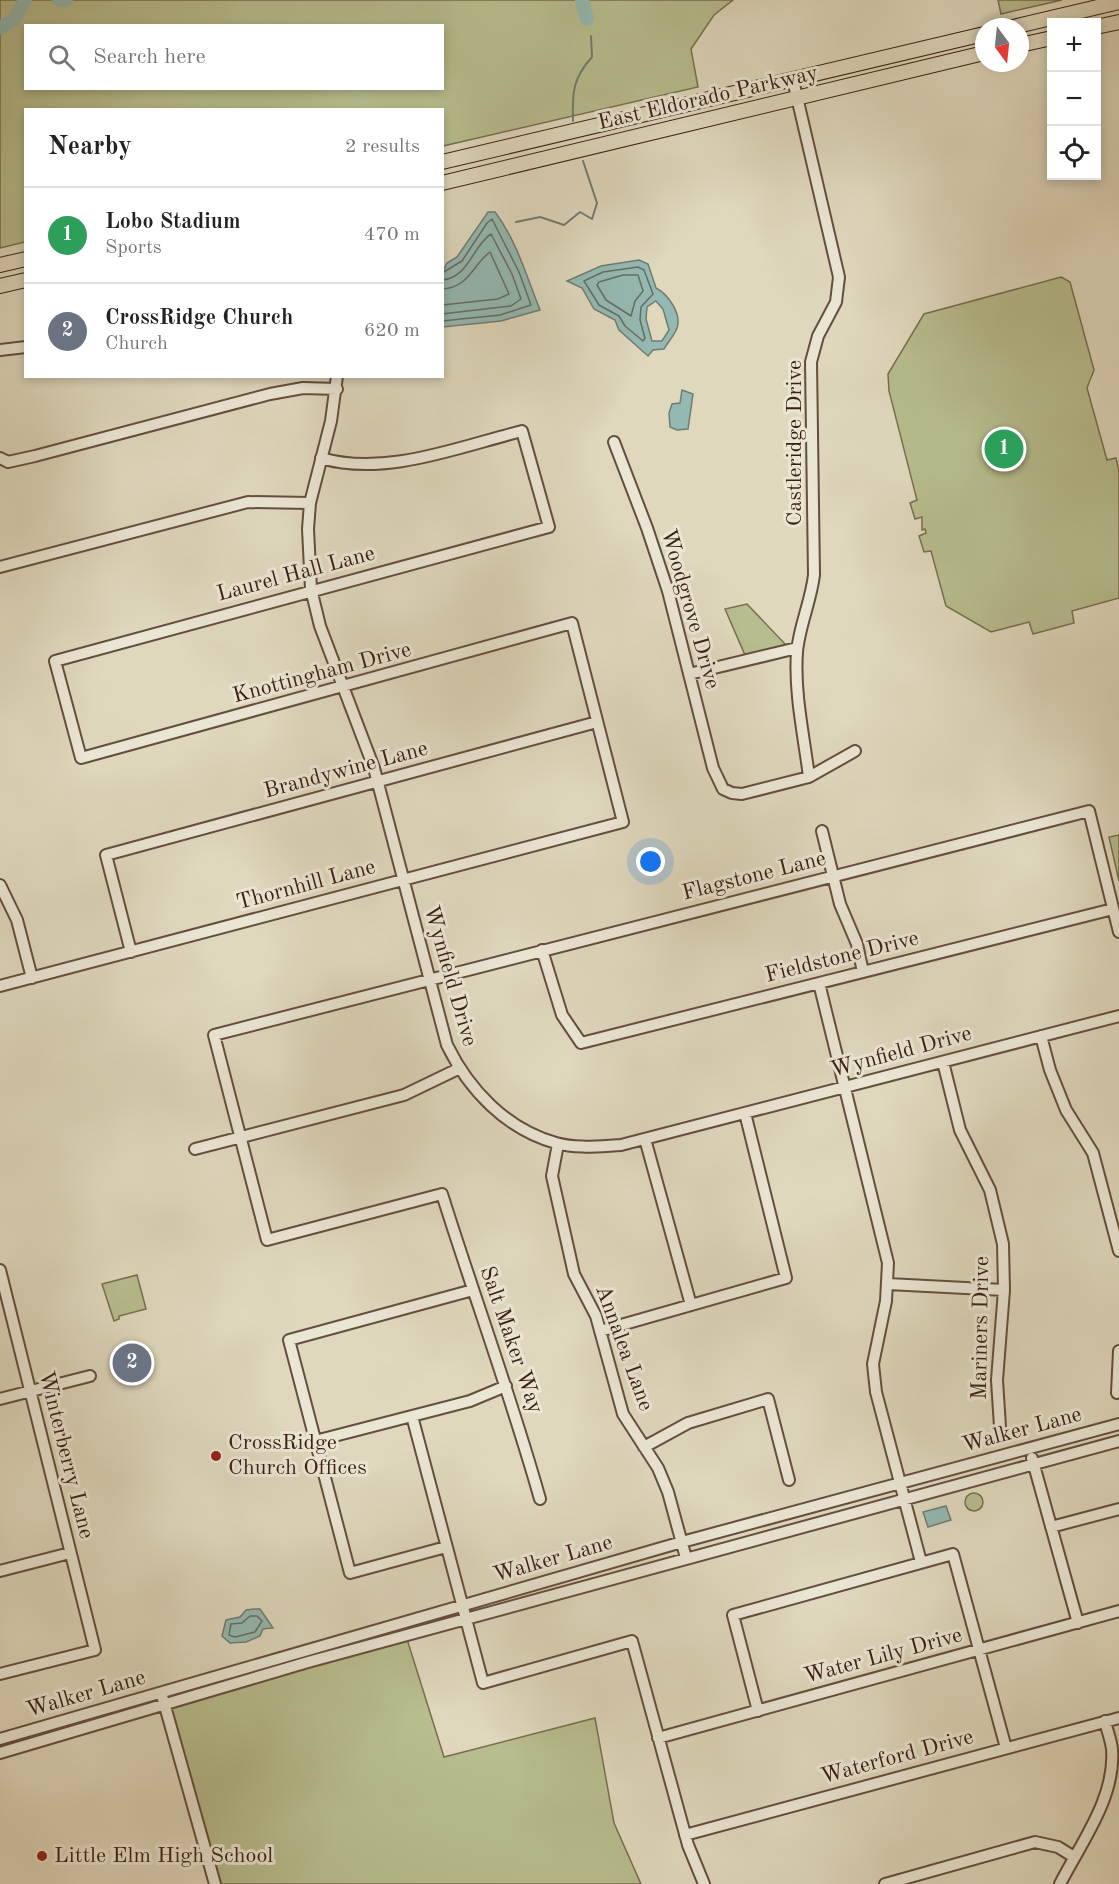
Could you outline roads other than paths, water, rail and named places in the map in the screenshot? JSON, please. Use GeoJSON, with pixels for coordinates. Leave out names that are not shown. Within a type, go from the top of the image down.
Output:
{"type":"FeatureCollection","features":[{"type":"Feature","properties":{"kind":"main road"},"geometry":{"type":"LineString","coordinates":[[1029,23],[1119,2]]}},
{"type":"Feature","properties":{"kind":"main road"},"geometry":{"type":"LineString","coordinates":[[1101,26],[1119,22]]}},
{"type":"Feature","properties":{"kind":"main road","name":"East Eldorado Parkway"},"geometry":{"type":"LineString","coordinates":[[444,162],[975,36]]}},
{"type":"Feature","properties":{"kind":"main road"},"geometry":{"type":"LineString","coordinates":[[1029,43],[1047,39]]}},
{"type":"Feature","properties":{"kind":"main road","name":"East Eldorado Parkway"},"geometry":{"type":"LineString","coordinates":[[444,183],[975,55]]}},
{"type":"Feature","properties":{"kind":"main road"},"geometry":{"type":"LineString","coordinates":[[0,265],[24,259]]}},
{"type":"Feature","properties":{"kind":"main road"},"geometry":{"type":"LineString","coordinates":[[0,286],[24,280]]}},
{"type":"Feature","properties":{"kind":"street","name":"Castleridge Drive"},"geometry":{"type":"LineString","coordinates":[[793,80],[839,278],[836,302],[818,336],[811,362],[814,575],[811,600],[797,648],[797,686],[809,777]]}},
{"type":"Feature","properties":{"kind":"street"},"geometry":{"type":"LineString","coordinates":[[0,350],[24,347]]}},
{"type":"Feature","properties":{"kind":"street","name":"Wynfield Drive"},"geometry":{"type":"LineString","coordinates":[[337,378],[337,389],[310,503],[308,529],[311,589],[320,626],[363,735],[447,1045],[459,1068],[479,1096],[506,1118],[534,1134],[558,1144],[593,1147],[645,1139],[1119,1016]]}},
{"type":"Feature","properties":{"kind":"street","name":"Wynfield Drive"},"geometry":{"type":"LineString","coordinates":[[337,389],[343,378]]}},
{"type":"Feature","properties":{"kind":"street"},"geometry":{"type":"LineString","coordinates":[[0,458],[8,462],[35,456],[270,394],[303,388],[337,389]]}},
{"type":"Feature","properties":{"kind":"street","name":"Laurel Hall Lane"},"geometry":{"type":"LineString","coordinates":[[81,758],[55,661],[311,589],[549,527],[522,431],[383,464],[341,464],[321,458]]}},
{"type":"Feature","properties":{"kind":"street","name":"Woodgrove Drive"},"geometry":{"type":"LineString","coordinates":[[614,442],[656,552],[713,768],[723,789],[742,794],[809,777]]}},
{"type":"Feature","properties":{"kind":"street"},"geometry":{"type":"LineString","coordinates":[[0,567],[248,502],[310,503]]}},
{"type":"Feature","properties":{"kind":"street","name":"Knottingham Drive"},"geometry":{"type":"LineString","coordinates":[[81,758],[344,688],[572,623],[597,722]]}},
{"type":"Feature","properties":{"kind":"street"},"geometry":{"type":"LineString","coordinates":[[689,674],[797,648]]}},
{"type":"Feature","properties":{"kind":"street","name":"Brandywine Lane"},"geometry":{"type":"LineString","coordinates":[[131,952],[106,855],[597,722]]}},
{"type":"Feature","properties":{"kind":"street","name":"Thornhill Lane"},"geometry":{"type":"LineString","coordinates":[[0,986],[623,822],[597,722]]}},
{"type":"Feature","properties":{"kind":"street"},"geometry":{"type":"LineString","coordinates":[[809,777],[855,751]]}},
{"type":"Feature","properties":{"kind":"street","name":"Flagstone Lane"},"geometry":{"type":"LineString","coordinates":[[241,1138],[214,1035],[428,978],[1089,811],[1113,909]]}},
{"type":"Feature","properties":{"kind":"street"},"geometry":{"type":"LineString","coordinates":[[822,831],[840,904],[857,944],[863,972]]}},
{"type":"Feature","properties":{"kind":"street"},"geometry":{"type":"LineString","coordinates":[[0,885],[16,920],[32,978]]}},
{"type":"Feature","properties":{"kind":"street"},"geometry":{"type":"LineString","coordinates":[[1113,909],[1119,932]]}},
{"type":"Feature","properties":{"kind":"street","name":"Fieldstone Drive"},"geometry":{"type":"LineString","coordinates":[[542,950],[562,1015],[581,1043],[1113,909]]}},
{"type":"Feature","properties":{"kind":"street"},"geometry":{"type":"LineString","coordinates":[[819,983],[888,1263],[888,1284],[873,1364],[884,1427],[921,1562]]}},
{"type":"Feature","properties":{"kind":"street"},"geometry":{"type":"LineString","coordinates":[[1041,1036],[1050,1070],[1066,1110],[1093,1153],[1119,1251]]}},
{"type":"Feature","properties":{"kind":"street","name":"Mariners Drive"},"geometry":{"type":"LineString","coordinates":[[943,1062],[960,1130],[990,1190],[1003,1244],[1004,1290],[997,1380],[1000,1426]]}},
{"type":"Feature","properties":{"kind":"street"},"geometry":{"type":"LineString","coordinates":[[195,1149],[404,1095],[459,1068]]}},
{"type":"Feature","properties":{"kind":"street"},"geometry":{"type":"LineString","coordinates":[[600,1331],[786,1278],[745,1113]]}},
{"type":"Feature","properties":{"kind":"street","name":"Salt Maker Way"},"geometry":{"type":"LineString","coordinates":[[241,1138],[267,1240],[442,1194],[472,1290],[506,1386],[540,1499]]}},
{"type":"Feature","properties":{"kind":"street"},"geometry":{"type":"LineString","coordinates":[[645,1139],[691,1305]]}},
{"type":"Feature","properties":{"kind":"street","name":"Annalea Lane"},"geometry":{"type":"LineString","coordinates":[[558,1144],[552,1176],[574,1274],[596,1316],[623,1414],[658,1468],[668,1492],[684,1551]]}},
{"type":"Feature","properties":{"kind":"street","name":"Winterberry Lane"},"geometry":{"type":"LineString","coordinates":[[0,1270],[3,1298],[30,1391],[95,1650],[0,1674]]}},
{"type":"Feature","properties":{"kind":"street"},"geometry":{"type":"LineString","coordinates":[[888,1284],[1004,1290]]}},
{"type":"Feature","properties":{"kind":"street"},"geometry":{"type":"LineString","coordinates":[[446,1547],[350,1573],[289,1340],[472,1290]]}},
{"type":"Feature","properties":{"kind":"street"},"geometry":{"type":"LineString","coordinates":[[1117,1393],[1119,1351]]}},
{"type":"Feature","properties":{"kind":"street"},"geometry":{"type":"LineString","coordinates":[[0,1399],[90,1376]]}},
{"type":"Feature","properties":{"kind":"street"},"geometry":{"type":"LineString","coordinates":[[315,1442],[470,1401],[506,1386]]}},
{"type":"Feature","properties":{"kind":"street"},"geometry":{"type":"LineString","coordinates":[[644,1447],[688,1423],[768,1399],[789,1480]]}},
{"type":"Feature","properties":{"kind":"street"},"geometry":{"type":"LineString","coordinates":[[412,1416],[483,1683],[632,1641],[685,1835],[704,1884]]}},
{"type":"Feature","properties":{"kind":"street","name":"Walker Lane"},"geometry":{"type":"LineString","coordinates":[[0,1753],[308,1662],[406,1636],[420,1628],[530,1586],[835,1519],[849,1510],[902,1492],[970,1464],[1083,1439],[1119,1424]]}},
{"type":"Feature","properties":{"kind":"street","name":"Walker Lane"},"geometry":{"type":"LineString","coordinates":[[0,1739],[161,1694],[305,1650],[618,1577],[684,1551],[902,1492],[1033,1465],[1119,1441]]}},
{"type":"Feature","properties":{"kind":"street"},"geometry":{"type":"LineString","coordinates":[[1030,1451],[1078,1623]]}},
{"type":"Feature","properties":{"kind":"street"},"geometry":{"type":"LineString","coordinates":[[1051,1527],[1119,1509]]}},
{"type":"Feature","properties":{"kind":"street"},"geometry":{"type":"LineString","coordinates":[[0,1571],[70,1553]]}},
{"type":"Feature","properties":{"kind":"street"},"geometry":{"type":"LineString","coordinates":[[758,1711],[734,1615],[953,1554],[1006,1748]]}},
{"type":"Feature","properties":{"kind":"street","name":"Water Lily Drive"},"geometry":{"type":"LineString","coordinates":[[658,1738],[1119,1611]]}},
{"type":"Feature","properties":{"kind":"street"},"geometry":{"type":"LineString","coordinates":[[305,1650],[308,1662]]}},
{"type":"Feature","properties":{"kind":"street"},"geometry":{"type":"LineString","coordinates":[[161,1694],[215,1884]]}},
{"type":"Feature","properties":{"kind":"street","name":"Waterford Drive"},"geometry":{"type":"LineString","coordinates":[[685,1835],[1119,1718]]}},
{"type":"Feature","properties":{"kind":"street"},"geometry":{"type":"LineString","coordinates":[[1060,1884],[1106,1797],[1111,1773],[1112,1749],[1105,1721]]}},
{"type":"Feature","properties":{"kind":"street"},"geometry":{"type":"LineString","coordinates":[[885,1884],[1035,1842],[1058,1847],[1074,1857]]}},
{"type":"Feature","properties":{"kind":"water"},"geometry":{"type":"Polygon","coordinates":[[[488,212],[495,212],[521,260],[540,310],[501,321],[444,327],[444,269],[447,263],[457,257],[488,212]]]}},
{"type":"Feature","properties":{"kind":"water"},"geometry":{"type":"Polygon","coordinates":[[[639,260],[648,264],[656,288],[669,300],[678,317],[677,328],[664,349],[653,350],[648,356],[619,330],[615,320],[594,309],[582,288],[567,281],[601,266],[639,260]],[[656,301],[647,307],[646,319],[652,341],[662,341],[669,330],[663,309],[656,301]]]}},
{"type":"Feature","properties":{"kind":"water"},"geometry":{"type":"Polygon","coordinates":[[[682,390],[693,394],[688,429],[677,430],[670,427],[669,413],[672,404],[680,403],[682,390]]]}},
{"type":"Feature","properties":{"kind":"water"},"geometry":{"type":"Polygon","coordinates":[[[946,1506],[951,1520],[928,1527],[923,1512],[946,1506]]]}},
{"type":"Feature","properties":{"kind":"water"},"geometry":{"type":"Polygon","coordinates":[[[260,1609],[273,1628],[263,1629],[260,1636],[246,1642],[230,1643],[222,1636],[226,1620],[240,1617],[246,1610],[260,1609]]]}},
{"type":"Feature","properties":{"kind":"waterway"},"geometry":{"type":"LineString","coordinates":[[0,28],[14,20],[25,0]]}},
{"type":"Feature","properties":{"kind":"waterway"},"geometry":{"type":"LineString","coordinates":[[59,0],[66,0]]}},
{"type":"Feature","properties":{"kind":"waterway"},"geometry":{"type":"LineString","coordinates":[[582,0],[587,19]]}},
{"type":"Feature","properties":{"kind":"waterway"},"geometry":{"type":"LineString","coordinates":[[573,121],[573,102],[577,79],[592,57],[591,36]]}},
{"type":"Feature","properties":{"kind":"waterway"},"geometry":{"type":"LineString","coordinates":[[516,222],[540,217],[564,225],[580,212],[592,219],[597,203],[583,161]]}},
{"type":"Feature","properties":{"kind":"place","name":"Lobo Stadium"},"geometry":{"type":"Point","coordinates":[1004,449]}},
{"type":"Feature","properties":{"kind":"place","name":"CrossRidge Church"},"geometry":{"type":"Point","coordinates":[132,1363]}},
{"type":"Feature","properties":{"kind":"place","name":"CrossRidge Church Offices"},"geometry":{"type":"Point","coordinates":[216,1456]}},
{"type":"Feature","properties":{"kind":"place","name":"Little Elm High School"},"geometry":{"type":"Point","coordinates":[42,1856]}}]}
